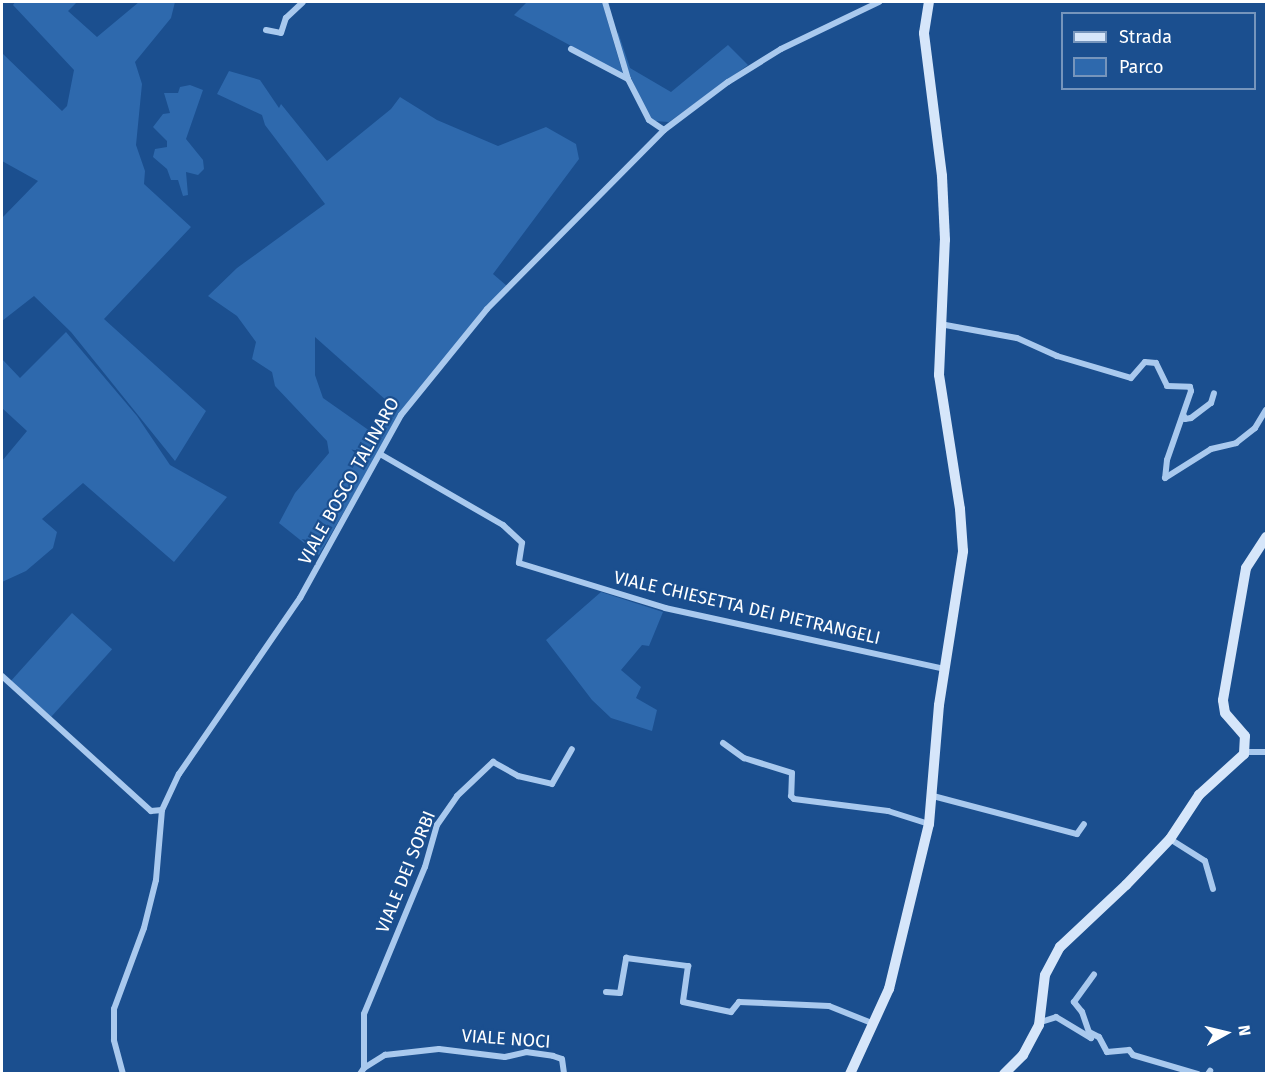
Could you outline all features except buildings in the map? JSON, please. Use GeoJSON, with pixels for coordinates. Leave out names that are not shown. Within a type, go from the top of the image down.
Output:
{"type":"FeatureCollection","features":[{"type":"Feature","properties":{"kind":"main road"},"geometry":{"type":"LineString","coordinates":[[850,1074],[889,989],[929,824],[933,796],[933,753],[963,551],[960,509],[939,375],[945,240],[942,176],[924,33],[929,2]]}},
{"type":"Feature","properties":{"kind":"main road"},"geometry":{"type":"LineString","coordinates":[[1004,1074],[1023,1055],[1040,1022],[1046,975],[1060,947],[1170,839],[1199,795],[1245,752],[1245,736],[1225,713],[1222,700],[1246,568],[1266,537]]}},
{"type":"Feature","properties":{"kind":"street"},"geometry":{"type":"LineString","coordinates":[[266,30],[281,33],[286,18],[303,2]]}},
{"type":"Feature","properties":{"kind":"street"},"geometry":{"type":"LineString","coordinates":[[605,2],[628,79],[649,120],[664,130]]}},
{"type":"Feature","properties":{"kind":"street","name":"VIALE BOSCO TALINARO"},"geometry":{"type":"LineString","coordinates":[[123,1074],[114,1040],[114,1008],[144,928],[156,880],[162,810],[179,774],[300,598],[412,399],[487,309],[664,130],[728,82],[781,49],[879,2]]}},
{"type":"Feature","properties":{"kind":"street"},"geometry":{"type":"LineString","coordinates":[[571,49],[628,79]]}},
{"type":"Feature","properties":{"kind":"street"},"geometry":{"type":"LineString","coordinates":[[940,323],[1017,338],[1057,356],[1131,378],[1150,360],[1159,367],[1167,386],[1190,387],[1184,415],[1167,460],[1165,478],[1211,449],[1236,443],[1255,428],[1266,410]]}},
{"type":"Feature","properties":{"kind":"street"},"geometry":{"type":"LineString","coordinates":[[1184,415],[1185,420],[1191,418],[1211,403],[1214,393]]}},
{"type":"Feature","properties":{"kind":"street","name":"VIALE CHIESETTA DEI PIETRANGELI"},"geometry":{"type":"LineString","coordinates":[[380,454],[503,525],[522,543],[519,563],[665,608],[946,669]]}},
{"type":"Feature","properties":{"kind":"street"},"geometry":{"type":"LineString","coordinates":[[2,676],[151,811],[162,810]]}},
{"type":"Feature","properties":{"kind":"street"},"geometry":{"type":"LineString","coordinates":[[723,743],[744,758],[794,774],[791,796],[795,799],[888,811],[929,824]]}},
{"type":"Feature","properties":{"kind":"street","name":"VIALE DEI SORBI"},"geometry":{"type":"LineString","coordinates":[[362,1071],[364,1014],[425,867],[437,825],[457,796],[493,762],[518,776],[552,784],[572,749]]}},
{"type":"Feature","properties":{"kind":"street"},"geometry":{"type":"LineString","coordinates":[[1245,752],[1266,752]]}},
{"type":"Feature","properties":{"kind":"street"},"geometry":{"type":"LineString","coordinates":[[933,796],[1077,834],[1084,824]]}},
{"type":"Feature","properties":{"kind":"street"},"geometry":{"type":"LineString","coordinates":[[1170,839],[1205,861],[1213,889]]}},
{"type":"Feature","properties":{"kind":"street"},"geometry":{"type":"LineString","coordinates":[[606,992],[620,993],[626,958],[688,966],[683,1002],[731,1012],[739,1002],[829,1006],[874,1024]]}},
{"type":"Feature","properties":{"kind":"street"},"geometry":{"type":"LineString","coordinates":[[1040,1022],[1056,1017],[1091,1038],[1082,1012],[1074,1002],[1094,975]]}},
{"type":"Feature","properties":{"kind":"street"},"geometry":{"type":"LineString","coordinates":[[1089,1032],[1100,1037],[1107,1052],[1129,1050],[1133,1055],[1198,1074]]}},
{"type":"Feature","properties":{"kind":"street","name":"VIALE NOCI"},"geometry":{"type":"LineString","coordinates":[[362,1071],[385,1055],[439,1049],[505,1057],[526,1052],[554,1056],[562,1059],[564,1074]]}},
{"type":"Feature","properties":{"kind":"green space"},"geometry":{"type":"Polygon","coordinates":[[[15,2],[77,2],[68,11],[97,37],[139,2],[175,2],[171,18],[135,62],[142,84],[136,145],[145,171],[144,184],[191,227],[104,319],[206,411],[175,461],[71,332],[34,296],[2,321],[2,218],[38,181],[2,161],[2,53],[62,111],[67,106],[74,70],[13,5],[15,2]]]}},
{"type":"Feature","properties":{"kind":"green space"},"geometry":{"type":"Polygon","coordinates":[[[527,2],[602,2],[623,74],[514,15],[527,2]]]}},
{"type":"Feature","properties":{"kind":"green space"},"geometry":{"type":"Polygon","coordinates":[[[618,32],[630,68],[671,92],[728,45],[748,65],[669,122],[654,121],[646,112],[629,73],[616,38],[618,32]]]}},
{"type":"Feature","properties":{"kind":"green space"},"geometry":{"type":"Polygon","coordinates":[[[229,71],[260,80],[279,108],[281,104],[327,161],[391,109],[400,97],[437,120],[498,146],[546,127],[576,144],[579,159],[493,274],[507,286],[482,311],[401,413],[319,555],[279,523],[295,493],[329,453],[327,441],[275,386],[272,372],[252,359],[256,342],[237,316],[208,296],[237,268],[325,204],[265,125],[262,115],[217,94],[229,71]],[[315,337],[315,375],[323,398],[377,436],[396,409],[315,337]]]}},
{"type":"Feature","properties":{"kind":"green space"},"geometry":{"type":"Polygon","coordinates":[[[190,85],[203,90],[186,139],[203,160],[204,169],[198,175],[186,172],[188,195],[183,196],[178,180],[171,180],[167,169],[153,157],[155,149],[167,147],[167,141],[153,127],[163,114],[170,113],[164,93],[178,93],[180,87],[190,85]]]}},
{"type":"Feature","properties":{"kind":"green space"},"geometry":{"type":"Polygon","coordinates":[[[66,332],[137,416],[170,465],[227,497],[174,562],[83,483],[42,519],[57,532],[53,548],[26,571],[2,582],[2,461],[27,431],[2,408],[2,359],[20,378],[66,332]]]}},
{"type":"Feature","properties":{"kind":"green space"},"geometry":{"type":"Polygon","coordinates":[[[601,592],[663,612],[649,646],[642,645],[621,670],[641,687],[636,698],[657,710],[652,731],[611,718],[592,700],[546,640],[601,592]]]}},
{"type":"Feature","properties":{"kind":"green space"},"geometry":{"type":"Polygon","coordinates":[[[72,613],[112,649],[51,717],[11,681],[72,613]]]}}]}
